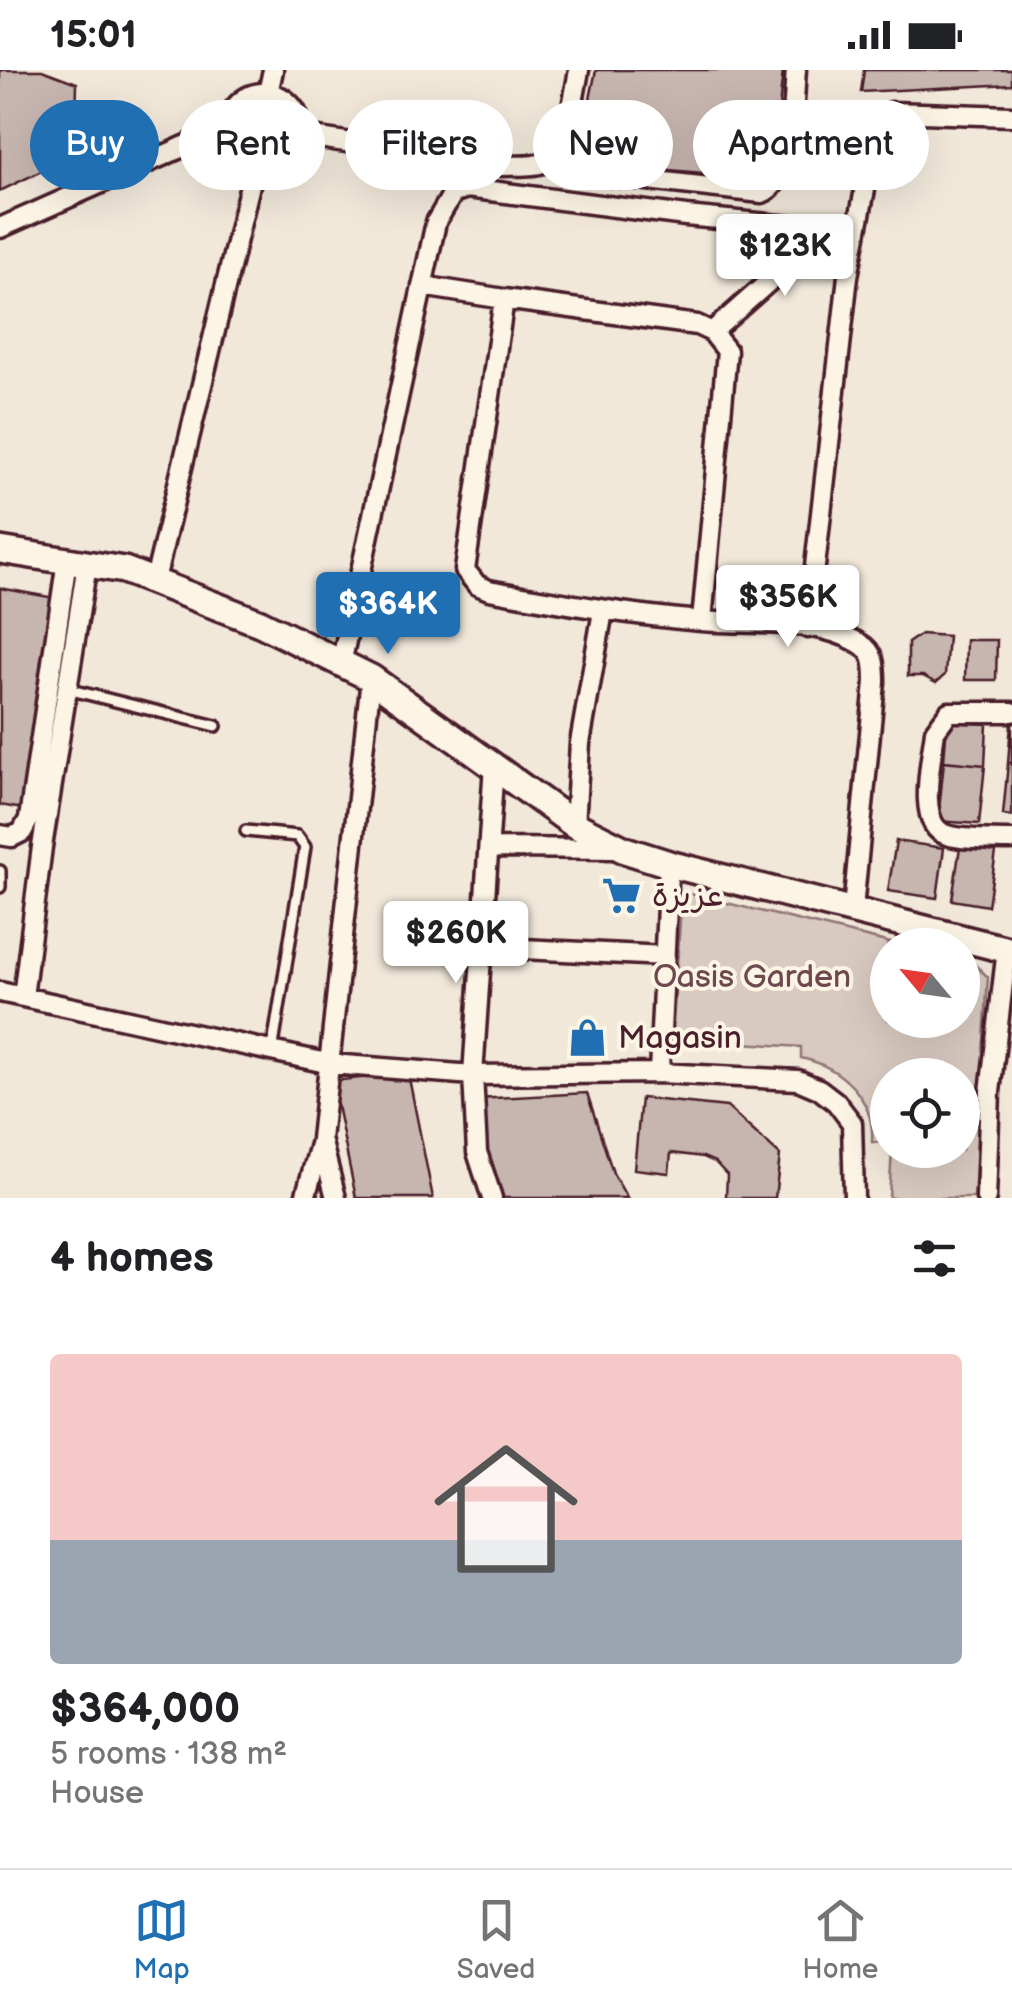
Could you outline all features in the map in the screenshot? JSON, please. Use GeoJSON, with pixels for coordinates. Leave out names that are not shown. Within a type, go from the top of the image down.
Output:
{"type":"FeatureCollection","features":[{"type":"Feature","properties":{"kind":"street"},"geometry":{"type":"LineString","coordinates":[[268,93],[272,70]]}},
{"type":"Feature","properties":{"kind":"street"},"geometry":{"type":"LineString","coordinates":[[572,100],[579,70]]}},
{"type":"Feature","properties":{"kind":"street"},"geometry":{"type":"LineString","coordinates":[[673,183],[762,193],[780,182],[786,166],[796,70]]}},
{"type":"Feature","properties":{"kind":"street"},"geometry":{"type":"LineString","coordinates":[[245,100],[257,93],[284,100]]}},
{"type":"Feature","properties":{"kind":"street"},"geometry":{"type":"LineString","coordinates":[[808,628],[854,232],[878,123],[891,112],[1012,116]]}},
{"type":"Feature","properties":{"kind":"street"},"geometry":{"type":"LineString","coordinates":[[325,140],[502,166],[533,165]]}},
{"type":"Feature","properties":{"kind":"street"},"geometry":{"type":"LineString","coordinates":[[0,228],[179,149]]}},
{"type":"Feature","properties":{"kind":"street"},"geometry":{"type":"LineString","coordinates":[[342,664],[436,222],[453,193],[468,188],[854,232]]}},
{"type":"Feature","properties":{"kind":"street"},"geometry":{"type":"LineString","coordinates":[[155,580],[249,190]]}},
{"type":"Feature","properties":{"kind":"street"},"geometry":{"type":"LineString","coordinates":[[712,332],[826,231]]}},
{"type":"Feature","properties":{"kind":"street"},"geometry":{"type":"LineString","coordinates":[[422,286],[697,325],[712,332],[727,351],[702,621]]}},
{"type":"Feature","properties":{"kind":"street"},"geometry":{"type":"LineString","coordinates":[[504,299],[465,570],[477,585],[489,590],[603,610],[808,628],[848,637],[864,646],[875,659],[852,909]]}},
{"type":"Feature","properties":{"kind":"street"},"geometry":{"type":"LineString","coordinates":[[0,550],[155,580],[260,623],[371,678],[574,825],[625,850],[1010,950],[991,1078],[986,1198]]}},
{"type":"Feature","properties":{"kind":"street"},"geometry":{"type":"LineString","coordinates":[[22,997],[67,689],[77,562]]}},
{"type":"Feature","properties":{"kind":"street"},"geometry":{"type":"LineString","coordinates":[[0,835],[22,832],[28,819],[77,562]]}},
{"type":"Feature","properties":{"kind":"street"},"geometry":{"type":"LineString","coordinates":[[574,825],[580,743],[603,610]]}},
{"type":"Feature","properties":{"kind":"street"},"geometry":{"type":"LineString","coordinates":[[305,1198],[321,1139],[331,1064],[371,678]]}},
{"type":"Feature","properties":{"kind":"street"},"geometry":{"type":"LineString","coordinates":[[1012,712],[949,712],[941,720],[935,731],[928,804],[928,818],[934,828],[946,835],[1012,840]]}},
{"type":"Feature","properties":{"kind":"street"},"geometry":{"type":"LineString","coordinates":[[492,1198],[477,1152],[473,1075],[494,765]]}},
{"type":"Feature","properties":{"kind":"street"},"geometry":{"type":"LineString","coordinates":[[489,848],[625,850]]}},
{"type":"Feature","properties":{"kind":"street"},"geometry":{"type":"LineString","coordinates":[[659,1073],[669,864]]}},
{"type":"Feature","properties":{"kind":"street"},"geometry":{"type":"LineString","coordinates":[[482,947],[665,956]]}},
{"type":"Feature","properties":{"kind":"street"},"geometry":{"type":"LineString","coordinates":[[0,992],[331,1064],[473,1075],[659,1073],[798,1080],[836,1102],[852,1123],[854,1198]]}},
{"type":"Feature","properties":{"kind":"street"},"geometry":{"type":"LineString","coordinates":[[991,1078],[1012,1079]]}},
{"type":"Feature","properties":{"kind":"street"},"geometry":{"type":"LineString","coordinates":[[321,1139],[336,1198]]}},
{"type":"Feature","properties":{"kind":"lane"},"geometry":{"type":"LineString","coordinates":[[67,689],[216,726]]}},
{"type":"Feature","properties":{"kind":"lane"},"geometry":{"type":"LineString","coordinates":[[246,831],[296,836],[304,847],[272,1052]]}},
{"type":"Feature","properties":{"kind":"lane"},"geometry":{"type":"LineString","coordinates":[[0,871],[0,887]]}},
{"type":"Feature","properties":{"kind":"green space","name":"Oasis Garden"},"geometry":{"type":"Polygon","coordinates":[[[682,892],[870,938],[870,1038],[980,1038],[980,970],[988,977],[980,1103],[980,1058],[870,1058],[870,1121],[853,1087],[830,1069],[801,1058],[801,1047],[672,1038],[682,892]]]}},
{"type":"Feature","properties":{"kind":"green space","name":"Oasis Garden"},"geometry":{"type":"Polygon","coordinates":[[[891,1168],[976,1168],[974,1198],[889,1198],[891,1168]]]}},
{"type":"Feature","properties":{"kind":"building"},"geometry":{"type":"Polygon","coordinates":[[[0,70],[42,70],[77,83],[77,100],[30,100],[30,177],[0,191],[0,70]]]}},
{"type":"Feature","properties":{"kind":"building"},"geometry":{"type":"Polygon","coordinates":[[[596,70],[783,70],[780,100],[693,100],[693,172],[673,170],[673,100],[590,100],[596,70]]]}},
{"type":"Feature","properties":{"kind":"building"},"geometry":{"type":"Polygon","coordinates":[[[864,70],[1012,70],[1012,84],[861,92],[864,70]]]}},
{"type":"Feature","properties":{"kind":"building"},"geometry":{"type":"Polygon","coordinates":[[[0,588],[60,599],[23,809],[0,805],[0,588]]]}},
{"type":"Feature","properties":{"kind":"building"},"geometry":{"type":"Polygon","coordinates":[[[921,634],[948,636],[945,675],[936,683],[923,676],[908,676],[908,643],[921,634]]]}},
{"type":"Feature","properties":{"kind":"building"},"geometry":{"type":"Polygon","coordinates":[[[966,640],[997,640],[996,680],[965,680],[966,640]]]}},
{"type":"Feature","properties":{"kind":"building"},"geometry":{"type":"Polygon","coordinates":[[[947,722],[987,724],[985,765],[944,761],[947,722]]]}},
{"type":"Feature","properties":{"kind":"building"},"geometry":{"type":"Polygon","coordinates":[[[1011,723],[1012,763],[1008,763],[1011,723]]]}},
{"type":"Feature","properties":{"kind":"building"},"geometry":{"type":"Polygon","coordinates":[[[944,761],[985,765],[979,824],[938,821],[944,761]]]}},
{"type":"Feature","properties":{"kind":"building"},"geometry":{"type":"Polygon","coordinates":[[[1008,763],[1012,763],[1012,816],[1003,815],[1008,763]]]}},
{"type":"Feature","properties":{"kind":"building"},"geometry":{"type":"Polygon","coordinates":[[[896,841],[944,848],[937,898],[888,891],[896,841]]]}},
{"type":"Feature","properties":{"kind":"building"},"geometry":{"type":"Polygon","coordinates":[[[960,847],[996,852],[988,906],[952,900],[960,847]]]}},
{"type":"Feature","properties":{"kind":"building"},"geometry":{"type":"Polygon","coordinates":[[[408,1073],[433,1198],[356,1198],[332,1081],[408,1073]]]}},
{"type":"Feature","properties":{"kind":"building"},"geometry":{"type":"Polygon","coordinates":[[[587,1093],[613,1173],[627,1198],[498,1198],[483,1150],[477,1099],[587,1093]]]}},
{"type":"Feature","properties":{"kind":"building"},"geometry":{"type":"Polygon","coordinates":[[[641,1098],[727,1107],[780,1155],[775,1198],[726,1198],[727,1175],[715,1162],[703,1157],[671,1153],[669,1173],[634,1169],[641,1098]]]}},
{"type":"Feature","properties":{"kind":"place","name":"عزيزة"},"geometry":{"type":"Point","coordinates":[622,896]}},
{"type":"Feature","properties":{"kind":"place","name":"Magasin"},"geometry":{"type":"Point","coordinates":[588,1038]}}]}
